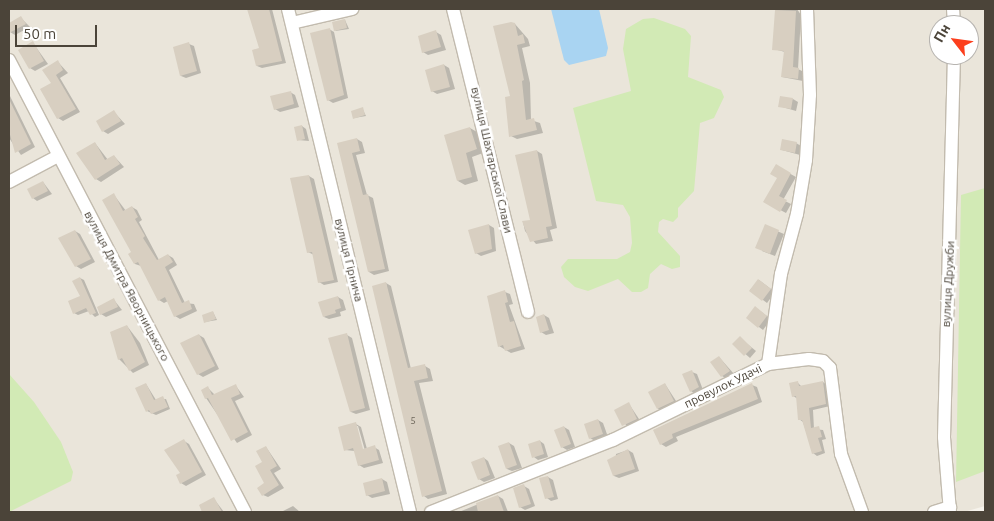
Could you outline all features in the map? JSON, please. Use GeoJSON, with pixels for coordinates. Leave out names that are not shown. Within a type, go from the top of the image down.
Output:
{"type":"FeatureCollection","features":[{"type":"Feature","properties":{"kind":"street","name":"вулиця Гірнича"},"geometry":{"type":"LineString","coordinates":[[288,9],[410,512]]}},
{"type":"Feature","properties":{"kind":"street"},"geometry":{"type":"LineString","coordinates":[[292,23],[352,9]]}},
{"type":"Feature","properties":{"kind":"street","name":"вулиця Шахтарської Слави"},"geometry":{"type":"LineString","coordinates":[[453,9],[528,312]]}},
{"type":"Feature","properties":{"kind":"street","name":"провулок Удачі"},"geometry":{"type":"LineString","coordinates":[[431,512],[613,440],[768,364],[781,274],[806,160],[810,95],[807,9]]}},
{"type":"Feature","properties":{"kind":"street","name":"вулиця Дмитра Яворницького"},"geometry":{"type":"LineString","coordinates":[[9,60],[245,512]]}},
{"type":"Feature","properties":{"kind":"street","name":"вулиця Дружби"},"geometry":{"type":"LineString","coordinates":[[950,510],[944,437],[954,65]]}},
{"type":"Feature","properties":{"kind":"street"},"geometry":{"type":"LineString","coordinates":[[9,182],[58,156]]}},
{"type":"Feature","properties":{"kind":"street"},"geometry":{"type":"LineString","coordinates":[[768,364],[809,359],[823,361],[830,368],[841,454],[862,512]]}},
{"type":"Feature","properties":{"kind":"street"},"geometry":{"type":"LineString","coordinates":[[934,512],[950,510]]}},
{"type":"Feature","properties":{"kind":"shaded area"},"geometry":{"type":"Polygon","coordinates":[[[9,9],[985,9],[985,506],[964,512],[9,512],[9,9]]]}},
{"type":"Feature","properties":{"kind":"green space"},"geometry":{"type":"Polygon","coordinates":[[[654,18],[685,29],[691,36],[688,77],[721,90],[724,97],[714,118],[700,123],[694,191],[678,208],[678,217],[673,222],[663,219],[659,222],[658,232],[680,256],[680,267],[672,269],[661,264],[650,274],[648,288],[641,292],[632,292],[618,279],[588,291],[575,287],[564,277],[561,267],[568,259],[617,259],[630,252],[632,243],[630,217],[623,205],[596,201],[573,108],[631,91],[623,49],[626,29],[643,19],[654,18]]]}},
{"type":"Feature","properties":{"kind":"green space"},"geometry":{"type":"Polygon","coordinates":[[[985,188],[985,471],[956,482],[961,195],[985,188]]]}},
{"type":"Feature","properties":{"kind":"green space"},"geometry":{"type":"Polygon","coordinates":[[[9,374],[34,402],[61,442],[73,472],[71,481],[9,512],[9,374]]]}},
{"type":"Feature","properties":{"kind":"water"},"geometry":{"type":"Polygon","coordinates":[[[551,9],[599,9],[608,48],[606,56],[569,65],[564,60],[551,9]]]}},
{"type":"Feature","properties":{"kind":"building"},"geometry":{"type":"Polygon","coordinates":[[[247,9],[269,9],[282,61],[256,66],[252,50],[259,48],[247,9]]]}},
{"type":"Feature","properties":{"kind":"building"},"geometry":{"type":"Polygon","coordinates":[[[775,10],[796,11],[793,67],[799,68],[798,79],[781,77],[784,51],[772,50],[775,10]]]}},
{"type":"Feature","properties":{"kind":"building"},"geometry":{"type":"Polygon","coordinates":[[[21,16],[26,24],[9,33],[9,23],[21,16]]]}},
{"type":"Feature","properties":{"kind":"building"},"geometry":{"type":"Polygon","coordinates":[[[345,19],[347,28],[334,31],[332,22],[345,19]]]}},
{"type":"Feature","properties":{"kind":"building"},"geometry":{"type":"Polygon","coordinates":[[[511,22],[515,23],[518,36],[523,34],[525,43],[517,45],[524,80],[522,81],[526,120],[534,118],[537,130],[509,137],[505,97],[510,96],[493,26],[511,22]]]}},
{"type":"Feature","properties":{"kind":"building"},"geometry":{"type":"Polygon","coordinates":[[[330,28],[344,95],[327,101],[310,33],[330,28]]]}},
{"type":"Feature","properties":{"kind":"building"},"geometry":{"type":"Polygon","coordinates":[[[436,30],[441,47],[422,53],[418,36],[436,30]]]}},
{"type":"Feature","properties":{"kind":"building"},"geometry":{"type":"Polygon","coordinates":[[[33,41],[44,61],[29,69],[18,50],[33,41]]]}},
{"type":"Feature","properties":{"kind":"building"},"geometry":{"type":"Polygon","coordinates":[[[189,42],[197,71],[180,76],[173,47],[189,42]]]}},
{"type":"Feature","properties":{"kind":"building"},"geometry":{"type":"Polygon","coordinates":[[[58,60],[63,70],[56,75],[76,109],[57,119],[40,89],[51,83],[42,70],[58,60]]]}},
{"type":"Feature","properties":{"kind":"building"},"geometry":{"type":"Polygon","coordinates":[[[444,64],[450,87],[431,92],[425,70],[444,64]]]}},
{"type":"Feature","properties":{"kind":"building"},"geometry":{"type":"Polygon","coordinates":[[[291,91],[294,104],[274,110],[270,96],[291,91]]]}},
{"type":"Feature","properties":{"kind":"building"},"geometry":{"type":"Polygon","coordinates":[[[780,96],[793,98],[791,109],[778,107],[780,96]]]}},
{"type":"Feature","properties":{"kind":"building"},"geometry":{"type":"Polygon","coordinates":[[[9,99],[31,144],[15,153],[9,131],[9,99]]]}},
{"type":"Feature","properties":{"kind":"building"},"geometry":{"type":"Polygon","coordinates":[[[363,107],[365,115],[353,119],[351,111],[363,107]]]}},
{"type":"Feature","properties":{"kind":"building"},"geometry":{"type":"Polygon","coordinates":[[[114,110],[121,121],[102,132],[96,121],[114,110]]]}},
{"type":"Feature","properties":{"kind":"building"},"geometry":{"type":"Polygon","coordinates":[[[302,125],[305,139],[297,141],[294,127],[302,125]]]}},
{"type":"Feature","properties":{"kind":"building"},"geometry":{"type":"Polygon","coordinates":[[[470,127],[477,149],[466,153],[472,177],[457,181],[444,135],[470,127]]]}},
{"type":"Feature","properties":{"kind":"building"},"geometry":{"type":"Polygon","coordinates":[[[357,138],[360,151],[352,153],[363,195],[368,194],[385,269],[368,272],[337,143],[357,138]]]}},
{"type":"Feature","properties":{"kind":"building"},"geometry":{"type":"Polygon","coordinates":[[[782,139],[797,142],[795,153],[780,150],[782,139]]]}},
{"type":"Feature","properties":{"kind":"building"},"geometry":{"type":"Polygon","coordinates":[[[95,142],[105,160],[114,155],[120,164],[95,180],[76,153],[95,142]]]}},
{"type":"Feature","properties":{"kind":"building"},"geometry":{"type":"Polygon","coordinates":[[[537,150],[552,226],[546,227],[548,238],[530,242],[522,221],[530,220],[515,155],[537,150]]]}},
{"type":"Feature","properties":{"kind":"building"},"geometry":{"type":"Polygon","coordinates":[[[776,164],[791,173],[779,196],[787,200],[780,212],[763,202],[777,178],[770,174],[776,164]]]}},
{"type":"Feature","properties":{"kind":"building"},"geometry":{"type":"Polygon","coordinates":[[[309,175],[334,280],[318,283],[312,252],[307,253],[290,178],[309,175]]]}},
{"type":"Feature","properties":{"kind":"building"},"geometry":{"type":"Polygon","coordinates":[[[43,181],[48,191],[32,199],[27,189],[43,181]]]}},
{"type":"Feature","properties":{"kind":"building"},"geometry":{"type":"Polygon","coordinates":[[[114,193],[123,211],[132,206],[138,217],[135,219],[145,236],[143,238],[157,260],[168,254],[173,262],[165,267],[182,303],[189,300],[192,309],[174,317],[165,297],[158,301],[138,262],[134,264],[128,254],[131,252],[102,200],[114,193]]]}},
{"type":"Feature","properties":{"kind":"building"},"geometry":{"type":"Polygon","coordinates":[[[489,224],[492,249],[475,254],[468,230],[489,224]]]}},
{"type":"Feature","properties":{"kind":"building"},"geometry":{"type":"Polygon","coordinates":[[[765,224],[779,230],[770,254],[755,248],[765,224]]]}},
{"type":"Feature","properties":{"kind":"building"},"geometry":{"type":"Polygon","coordinates":[[[75,230],[91,259],[75,267],[58,238],[75,230]]]}},
{"type":"Feature","properties":{"kind":"building"},"geometry":{"type":"Polygon","coordinates":[[[80,277],[96,313],[90,315],[86,308],[73,314],[68,301],[80,296],[72,281],[80,277]]]}},
{"type":"Feature","properties":{"kind":"building"},"geometry":{"type":"Polygon","coordinates":[[[758,279],[771,289],[762,301],[749,291],[758,279]]]}},
{"type":"Feature","properties":{"kind":"building"},"geometry":{"type":"Polygon","coordinates":[[[386,282],[408,368],[425,364],[428,378],[414,381],[442,491],[422,497],[372,286],[386,282]]]}},
{"type":"Feature","properties":{"kind":"building"},"geometry":{"type":"Polygon","coordinates":[[[505,290],[508,302],[505,303],[510,322],[514,321],[521,346],[505,351],[503,345],[498,347],[487,296],[505,290]]]}},
{"type":"Feature","properties":{"kind":"building"},"geometry":{"type":"Polygon","coordinates":[[[338,296],[341,308],[335,310],[336,313],[323,317],[318,302],[338,296]]]}},
{"type":"Feature","properties":{"kind":"building"},"geometry":{"type":"Polygon","coordinates":[[[114,298],[118,307],[100,315],[97,307],[114,298]]]}},
{"type":"Feature","properties":{"kind":"building"},"geometry":{"type":"Polygon","coordinates":[[[755,306],[767,316],[758,328],[746,318],[755,306]]]}},
{"type":"Feature","properties":{"kind":"building"},"geometry":{"type":"Polygon","coordinates":[[[213,311],[216,319],[204,323],[202,315],[213,311]]]}},
{"type":"Feature","properties":{"kind":"building"},"geometry":{"type":"Polygon","coordinates":[[[544,314],[549,330],[540,333],[536,317],[544,314]]]}},
{"type":"Feature","properties":{"kind":"building"},"geometry":{"type":"Polygon","coordinates":[[[127,325],[145,362],[129,371],[122,358],[118,360],[110,332],[127,325]]]}},
{"type":"Feature","properties":{"kind":"building"},"geometry":{"type":"Polygon","coordinates":[[[347,333],[365,408],[350,412],[328,338],[347,333]]]}},
{"type":"Feature","properties":{"kind":"building"},"geometry":{"type":"Polygon","coordinates":[[[199,334],[215,366],[197,375],[180,343],[199,334]]]}},
{"type":"Feature","properties":{"kind":"building"},"geometry":{"type":"Polygon","coordinates":[[[740,336],[752,348],[744,356],[732,344],[740,336]]]}},
{"type":"Feature","properties":{"kind":"building"},"geometry":{"type":"Polygon","coordinates":[[[719,356],[730,371],[721,377],[710,362],[719,356]]]}},
{"type":"Feature","properties":{"kind":"building"},"geometry":{"type":"Polygon","coordinates":[[[692,370],[699,387],[690,392],[682,374],[692,370]]]}},
{"type":"Feature","properties":{"kind":"building"},"geometry":{"type":"Polygon","coordinates":[[[798,381],[799,386],[823,381],[826,404],[809,408],[811,428],[819,426],[822,437],[818,438],[822,451],[812,454],[802,420],[798,420],[796,396],[792,397],[789,383],[798,381]]]}},
{"type":"Feature","properties":{"kind":"building"},"geometry":{"type":"Polygon","coordinates":[[[146,383],[154,400],[163,396],[168,407],[151,414],[149,410],[146,412],[135,388],[146,383]]]}},
{"type":"Feature","properties":{"kind":"building"},"geometry":{"type":"Polygon","coordinates":[[[665,383],[674,401],[657,409],[648,392],[665,383]]]}},
{"type":"Feature","properties":{"kind":"building"},"geometry":{"type":"Polygon","coordinates":[[[752,383],[758,399],[672,434],[673,438],[660,445],[653,430],[752,383]]]}},
{"type":"Feature","properties":{"kind":"building"},"geometry":{"type":"Polygon","coordinates":[[[236,384],[240,394],[231,398],[248,432],[231,441],[208,398],[205,399],[201,390],[208,386],[212,395],[236,384]]]}},
{"type":"Feature","properties":{"kind":"building"},"geometry":{"type":"Polygon","coordinates":[[[629,402],[637,419],[622,426],[614,410],[629,402]]]}},
{"type":"Feature","properties":{"kind":"building"},"geometry":{"type":"Polygon","coordinates":[[[598,419],[603,434],[589,439],[584,424],[598,419]]]}},
{"type":"Feature","properties":{"kind":"building"},"geometry":{"type":"Polygon","coordinates":[[[356,422],[363,449],[375,445],[379,460],[358,466],[353,448],[344,451],[338,427],[356,422]]]}},
{"type":"Feature","properties":{"kind":"building"},"geometry":{"type":"Polygon","coordinates":[[[564,426],[571,444],[561,448],[554,430],[564,426]]]}},
{"type":"Feature","properties":{"kind":"building"},"geometry":{"type":"Polygon","coordinates":[[[184,439],[202,472],[180,484],[176,475],[180,473],[164,450],[184,439]]]}},
{"type":"Feature","properties":{"kind":"building"},"geometry":{"type":"Polygon","coordinates":[[[540,440],[544,454],[532,458],[528,444],[540,440]]]}},
{"type":"Feature","properties":{"kind":"building"},"geometry":{"type":"Polygon","coordinates":[[[509,442],[517,465],[506,469],[498,446],[509,442]]]}},
{"type":"Feature","properties":{"kind":"building"},"geometry":{"type":"Polygon","coordinates":[[[266,446],[277,466],[270,470],[279,485],[262,496],[257,488],[264,483],[255,466],[262,462],[256,451],[266,446]]]}},
{"type":"Feature","properties":{"kind":"building"},"geometry":{"type":"Polygon","coordinates":[[[628,449],[635,469],[613,476],[607,460],[628,449]]]}},
{"type":"Feature","properties":{"kind":"building"},"geometry":{"type":"Polygon","coordinates":[[[484,457],[490,475],[478,480],[471,462],[484,457]]]}},
{"type":"Feature","properties":{"kind":"building"},"geometry":{"type":"Polygon","coordinates":[[[548,476],[554,497],[545,499],[539,478],[548,476]]]}},
{"type":"Feature","properties":{"kind":"building"},"geometry":{"type":"Polygon","coordinates":[[[382,478],[385,491],[366,496],[363,483],[382,478]]]}},
{"type":"Feature","properties":{"kind":"building"},"geometry":{"type":"Polygon","coordinates":[[[524,484],[531,504],[519,508],[513,488],[524,484]]]}},
{"type":"Feature","properties":{"kind":"building"},"geometry":{"type":"Polygon","coordinates":[[[498,495],[504,512],[478,512],[476,503],[498,495]]]}},
{"type":"Feature","properties":{"kind":"building"},"geometry":{"type":"Polygon","coordinates":[[[214,497],[222,512],[202,512],[199,505],[214,497]]]}}]}
